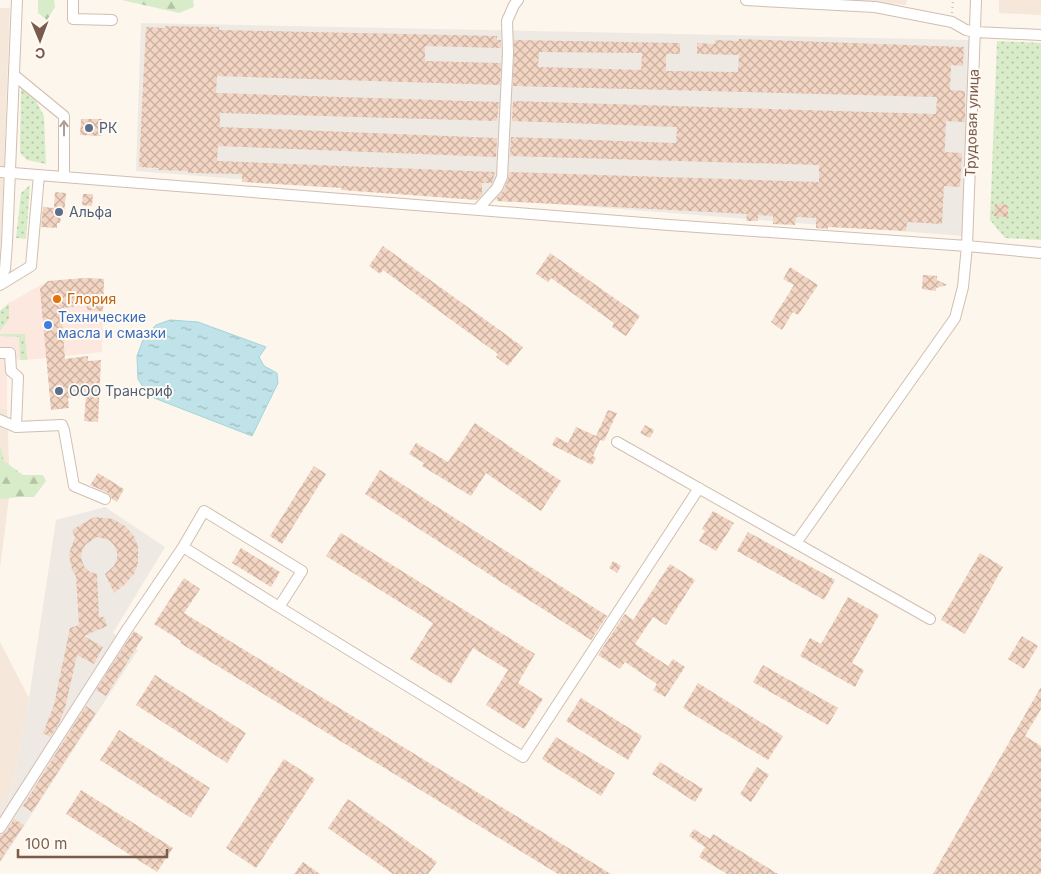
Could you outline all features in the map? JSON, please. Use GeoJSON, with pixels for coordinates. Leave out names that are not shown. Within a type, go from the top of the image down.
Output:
{"type":"FeatureCollection","features":[{"type":"Feature","properties":{"kind":"street"},"geometry":{"type":"LineString","coordinates":[[0,280],[5,269],[3,257],[5,173],[14,75],[17,0]]}},
{"type":"Feature","properties":{"kind":"street"},"geometry":{"type":"LineString","coordinates":[[73,0],[74,19],[112,20]]}},
{"type":"Feature","properties":{"kind":"street"},"geometry":{"type":"LineString","coordinates":[[478,209],[497,188],[502,177],[508,52],[507,21],[518,0]]}},
{"type":"Feature","properties":{"kind":"street"},"geometry":{"type":"LineString","coordinates":[[746,0],[875,6],[952,22],[966,30],[975,32],[1041,35]]}},
{"type":"Feature","properties":{"kind":"street","name":"Трудовая улица"},"geometry":{"type":"LineString","coordinates":[[796,543],[955,318],[963,287],[967,246],[976,0]]}},
{"type":"Feature","properties":{"kind":"street"},"geometry":{"type":"LineString","coordinates":[[14,75],[64,116],[64,177]]}},
{"type":"Feature","properties":{"kind":"street"},"geometry":{"type":"LineString","coordinates":[[5,173],[683,226],[967,246],[1041,254]]}},
{"type":"Feature","properties":{"kind":"street"},"geometry":{"type":"LineString","coordinates":[[0,286],[31,266],[39,175]]}},
{"type":"Feature","properties":{"kind":"street"},"geometry":{"type":"LineString","coordinates":[[0,353],[10,353],[11,371],[18,377],[16,427]]}},
{"type":"Feature","properties":{"kind":"street"},"geometry":{"type":"LineString","coordinates":[[0,420],[16,427],[62,425],[74,486],[105,499]]}},
{"type":"Feature","properties":{"kind":"street"},"geometry":{"type":"LineString","coordinates":[[617,442],[930,619]]}},
{"type":"Feature","properties":{"kind":"street"},"geometry":{"type":"LineString","coordinates":[[182,547],[523,757],[699,488]]}},
{"type":"Feature","properties":{"kind":"street"},"geometry":{"type":"LineString","coordinates":[[0,828],[204,512],[302,571],[280,607]]}},
{"type":"Feature","properties":{"kind":"shaded area"},"geometry":{"type":"Polygon","coordinates":[[[835,0],[907,0],[906,5],[835,0]]]}},
{"type":"Feature","properties":{"kind":"shaded area"},"geometry":{"type":"Polygon","coordinates":[[[999,0],[1041,0],[1041,15],[999,13],[999,0]]]}},
{"type":"Feature","properties":{"kind":"shaded area"},"geometry":{"type":"Polygon","coordinates":[[[0,8],[10,8],[0,267],[0,8]]]}},
{"type":"Feature","properties":{"kind":"shaded area"},"geometry":{"type":"Polygon","coordinates":[[[141,23],[970,40],[963,236],[136,171],[141,23]]]}},
{"type":"Feature","properties":{"kind":"shaded area"},"geometry":{"type":"Polygon","coordinates":[[[85,278],[104,279],[102,352],[27,360],[7,359],[7,409],[0,408],[0,311],[9,303],[48,281],[85,278]]]}},
{"type":"Feature","properties":{"kind":"shaded area"},"geometry":{"type":"Polygon","coordinates":[[[0,408],[7,409],[10,490],[0,568],[0,408]]]}},
{"type":"Feature","properties":{"kind":"shaded area"},"geometry":{"type":"Polygon","coordinates":[[[105,507],[165,547],[113,633],[138,650],[0,863],[0,807],[12,791],[29,698],[56,520],[105,507]]]}},
{"type":"Feature","properties":{"kind":"shaded area"},"geometry":{"type":"Polygon","coordinates":[[[0,642],[29,698],[12,791],[0,807],[0,642]]]}},
{"type":"Feature","properties":{"kind":"green space"},"geometry":{"type":"Polygon","coordinates":[[[38,0],[54,0],[55,7],[47,20],[38,13],[38,0]]]}},
{"type":"Feature","properties":{"kind":"green space"},"geometry":{"type":"Polygon","coordinates":[[[122,0],[193,0],[194,7],[179,13],[122,0]]]}},
{"type":"Feature","properties":{"kind":"green space"},"geometry":{"type":"Polygon","coordinates":[[[997,41],[1041,43],[1041,240],[1005,238],[990,220],[997,41]]]}},
{"type":"Feature","properties":{"kind":"green space"},"geometry":{"type":"Polygon","coordinates":[[[21,88],[34,97],[44,116],[46,164],[27,160],[20,153],[21,88]]]}},
{"type":"Feature","properties":{"kind":"green space"},"geometry":{"type":"Polygon","coordinates":[[[30,185],[26,239],[16,238],[21,193],[30,185]]]}},
{"type":"Feature","properties":{"kind":"green space"},"geometry":{"type":"Polygon","coordinates":[[[9,303],[9,319],[0,331],[0,311],[9,303]]]}},
{"type":"Feature","properties":{"kind":"green space"},"geometry":{"type":"Polygon","coordinates":[[[0,334],[25,334],[27,360],[20,360],[19,337],[0,336],[0,334]]]}},
{"type":"Feature","properties":{"kind":"green space"},"geometry":{"type":"Polygon","coordinates":[[[0,445],[4,461],[23,475],[43,475],[46,481],[34,497],[0,499],[0,445]]]}},
{"type":"Feature","properties":{"kind":"water"},"geometry":{"type":"Polygon","coordinates":[[[170,320],[198,322],[266,347],[259,357],[264,366],[277,373],[278,383],[252,436],[149,396],[138,379],[137,356],[144,337],[156,325],[170,320]]]}},
{"type":"Feature","properties":{"kind":"building"},"geometry":{"type":"Polygon","coordinates":[[[165,26],[219,27],[219,30],[497,36],[497,40],[501,40],[501,48],[425,46],[425,61],[501,63],[500,85],[217,76],[216,93],[499,102],[497,121],[220,113],[220,127],[497,138],[496,157],[218,146],[217,161],[495,172],[492,183],[482,183],[482,195],[477,200],[341,190],[342,188],[242,182],[242,174],[188,173],[188,171],[139,167],[146,27],[165,28],[165,26]]]}},
{"type":"Feature","properties":{"kind":"building"},"geometry":{"type":"Polygon","coordinates":[[[739,39],[964,47],[963,66],[951,65],[950,90],[965,91],[965,122],[946,121],[945,144],[945,152],[962,153],[960,187],[944,186],[942,224],[907,222],[906,231],[828,227],[828,229],[816,228],[816,218],[796,217],[795,225],[773,224],[773,216],[758,215],[758,221],[746,221],[747,214],[497,201],[508,180],[509,172],[819,182],[819,165],[510,156],[511,137],[676,143],[677,127],[512,121],[513,101],[936,114],[937,97],[513,86],[514,40],[680,43],[680,54],[666,54],[666,71],[738,72],[739,55],[697,54],[697,43],[715,44],[715,40],[739,41],[739,39]],[[539,52],[538,67],[641,70],[642,53],[539,52]]]}},
{"type":"Feature","properties":{"kind":"building"},"geometry":{"type":"Polygon","coordinates":[[[81,119],[102,119],[101,136],[80,135],[81,119]]]}},
{"type":"Feature","properties":{"kind":"building"},"geometry":{"type":"Polygon","coordinates":[[[55,192],[66,193],[64,215],[61,215],[57,228],[41,227],[43,207],[54,208],[55,192]]]}},
{"type":"Feature","properties":{"kind":"building"},"geometry":{"type":"Polygon","coordinates":[[[83,194],[93,194],[92,206],[82,205],[83,194]]]}},
{"type":"Feature","properties":{"kind":"building"},"geometry":{"type":"Polygon","coordinates":[[[995,204],[1008,205],[1008,217],[994,216],[995,204]]]}},
{"type":"Feature","properties":{"kind":"building"},"geometry":{"type":"Polygon","coordinates":[[[383,246],[523,347],[508,366],[496,357],[498,354],[383,270],[380,274],[369,266],[383,246]]]}},
{"type":"Feature","properties":{"kind":"building"},"geometry":{"type":"Polygon","coordinates":[[[550,253],[640,316],[626,336],[612,327],[614,323],[551,278],[548,282],[536,274],[550,253]]]}},
{"type":"Feature","properties":{"kind":"building"},"geometry":{"type":"Polygon","coordinates":[[[790,267],[818,285],[798,315],[793,312],[782,330],[771,322],[794,285],[783,279],[790,267]]]}},
{"type":"Feature","properties":{"kind":"building"},"geometry":{"type":"Polygon","coordinates":[[[923,275],[937,276],[937,280],[947,285],[936,288],[936,291],[922,289],[923,275]]]}},
{"type":"Feature","properties":{"kind":"building"},"geometry":{"type":"Polygon","coordinates":[[[85,278],[104,279],[103,311],[87,310],[86,297],[73,307],[61,308],[65,359],[88,356],[88,361],[101,360],[98,422],[84,421],[86,395],[68,398],[69,408],[51,410],[40,289],[48,281],[85,278]]]}},
{"type":"Feature","properties":{"kind":"building"},"geometry":{"type":"Polygon","coordinates":[[[608,410],[617,413],[604,441],[600,440],[593,456],[596,458],[592,465],[552,445],[556,437],[568,443],[576,427],[596,436],[608,410]]]}},
{"type":"Feature","properties":{"kind":"building"},"geometry":{"type":"Polygon","coordinates":[[[475,423],[561,481],[541,511],[486,473],[471,496],[422,466],[424,463],[409,454],[416,443],[448,462],[475,423]]]}},
{"type":"Feature","properties":{"kind":"building"},"geometry":{"type":"Polygon","coordinates":[[[645,425],[654,430],[650,438],[640,433],[645,425]]]}},
{"type":"Feature","properties":{"kind":"building"},"geometry":{"type":"Polygon","coordinates":[[[314,466],[326,474],[282,544],[270,536],[314,466]]]}},
{"type":"Feature","properties":{"kind":"building"},"geometry":{"type":"Polygon","coordinates":[[[380,470],[607,616],[591,640],[365,494],[380,470]]]}},
{"type":"Feature","properties":{"kind":"building"},"geometry":{"type":"Polygon","coordinates":[[[98,473],[124,489],[117,502],[108,493],[90,485],[98,473]]]}},
{"type":"Feature","properties":{"kind":"building"},"geometry":{"type":"Polygon","coordinates":[[[713,511],[734,523],[716,551],[699,541],[705,531],[702,529],[713,511]]]}},
{"type":"Feature","properties":{"kind":"building"},"geometry":{"type":"Polygon","coordinates":[[[94,517],[113,519],[125,526],[134,536],[138,547],[138,563],[134,574],[114,593],[105,574],[114,566],[117,559],[114,545],[109,540],[97,537],[86,544],[82,550],[81,558],[84,566],[90,572],[97,574],[99,617],[104,617],[107,626],[84,636],[103,647],[94,664],[77,655],[65,708],[58,725],[50,737],[43,733],[54,705],[70,628],[79,625],[76,576],[72,570],[69,554],[75,537],[72,530],[94,517]]]}},
{"type":"Feature","properties":{"kind":"building"},"geometry":{"type":"Polygon","coordinates":[[[748,532],[835,580],[824,600],[737,551],[748,532]]]}},
{"type":"Feature","properties":{"kind":"building"},"geometry":{"type":"Polygon","coordinates":[[[341,533],[535,654],[518,683],[543,699],[524,729],[486,705],[508,670],[473,648],[451,684],[410,659],[433,623],[326,556],[341,533]]]}},
{"type":"Feature","properties":{"kind":"building"},"geometry":{"type":"Polygon","coordinates":[[[241,548],[280,572],[271,587],[232,563],[241,548]]]}},
{"type":"Feature","properties":{"kind":"building"},"geometry":{"type":"Polygon","coordinates":[[[980,553],[1003,567],[965,634],[941,620],[980,553]]]}},
{"type":"Feature","properties":{"kind":"building"},"geometry":{"type":"Polygon","coordinates":[[[613,561],[621,566],[617,573],[609,568],[613,561]]]}},
{"type":"Feature","properties":{"kind":"building"},"geometry":{"type":"Polygon","coordinates":[[[670,564],[695,580],[666,625],[653,617],[635,644],[668,666],[673,659],[685,667],[665,697],[653,690],[657,684],[625,662],[620,669],[598,655],[625,614],[633,620],[670,564]]]}},
{"type":"Feature","properties":{"kind":"building"},"geometry":{"type":"Polygon","coordinates":[[[184,578],[200,589],[184,613],[611,874],[558,874],[180,643],[181,641],[154,624],[184,578]]]}},
{"type":"Feature","properties":{"kind":"building"},"geometry":{"type":"Polygon","coordinates":[[[848,597],[879,615],[852,663],[864,670],[855,687],[800,656],[810,638],[821,644],[848,597]]]}},
{"type":"Feature","properties":{"kind":"building"},"geometry":{"type":"Polygon","coordinates":[[[134,631],[143,637],[106,696],[96,690],[134,631]]]}},
{"type":"Feature","properties":{"kind":"building"},"geometry":{"type":"Polygon","coordinates":[[[1022,636],[1038,646],[1024,669],[1008,659],[1022,636]]]}},
{"type":"Feature","properties":{"kind":"building"},"geometry":{"type":"Polygon","coordinates":[[[763,665],[838,708],[828,725],[753,682],[763,665]]]}},
{"type":"Feature","properties":{"kind":"building"},"geometry":{"type":"Polygon","coordinates":[[[155,675],[246,733],[227,763],[136,705],[155,675]]]}},
{"type":"Feature","properties":{"kind":"building"},"geometry":{"type":"Polygon","coordinates":[[[698,683],[783,736],[768,760],[683,708],[698,683]]]}},
{"type":"Feature","properties":{"kind":"building"},"geometry":{"type":"Polygon","coordinates":[[[1041,687],[1041,709],[1025,736],[1041,746],[1041,874],[933,874],[1041,687]]]}},
{"type":"Feature","properties":{"kind":"building"},"geometry":{"type":"Polygon","coordinates":[[[581,698],[642,736],[628,760],[566,721],[581,698]]]}},
{"type":"Feature","properties":{"kind":"building"},"geometry":{"type":"Polygon","coordinates":[[[86,706],[96,713],[32,812],[23,806],[86,706]]]}},
{"type":"Feature","properties":{"kind":"building"},"geometry":{"type":"Polygon","coordinates":[[[119,730],[210,788],[191,818],[100,760],[119,730]]]}},
{"type":"Feature","properties":{"kind":"building"},"geometry":{"type":"Polygon","coordinates":[[[556,737],[615,773],[601,796],[542,759],[556,737]]]}},
{"type":"Feature","properties":{"kind":"building"},"geometry":{"type":"Polygon","coordinates":[[[284,759],[315,779],[256,868],[226,848],[284,759]]]}},
{"type":"Feature","properties":{"kind":"building"},"geometry":{"type":"Polygon","coordinates":[[[660,762],[703,789],[695,802],[652,774],[660,762]]]}},
{"type":"Feature","properties":{"kind":"building"},"geometry":{"type":"Polygon","coordinates":[[[757,767],[769,775],[751,802],[740,794],[757,767]]]}},
{"type":"Feature","properties":{"kind":"building"},"geometry":{"type":"Polygon","coordinates":[[[81,790],[173,848],[157,872],[66,814],[81,790]]]}},
{"type":"Feature","properties":{"kind":"building"},"geometry":{"type":"Polygon","coordinates":[[[348,799],[437,862],[428,874],[393,874],[328,828],[348,799]]]}},
{"type":"Feature","properties":{"kind":"building"},"geometry":{"type":"Polygon","coordinates":[[[14,819],[24,825],[0,861],[0,836],[6,832],[14,819]]]}},
{"type":"Feature","properties":{"kind":"building"},"geometry":{"type":"Polygon","coordinates":[[[694,829],[710,839],[713,834],[778,874],[727,874],[699,857],[705,847],[689,836],[694,829]]]}},
{"type":"Feature","properties":{"kind":"building"},"geometry":{"type":"Polygon","coordinates":[[[303,862],[320,874],[294,874],[303,862]]]}},
{"type":"Feature","properties":{"kind":"place","name":"РК"},"geometry":{"type":"Point","coordinates":[89,128]}},
{"type":"Feature","properties":{"kind":"place","name":"Альфа"},"geometry":{"type":"Point","coordinates":[59,212]}},
{"type":"Feature","properties":{"kind":"place","name":"Глория"},"geometry":{"type":"Point","coordinates":[57,299]}},
{"type":"Feature","properties":{"kind":"place","name":"Технические масла и смазки"},"geometry":{"type":"Point","coordinates":[48,325]}},
{"type":"Feature","properties":{"kind":"place","name":"ООО Трансриф"},"geometry":{"type":"Point","coordinates":[59,391]}}]}
